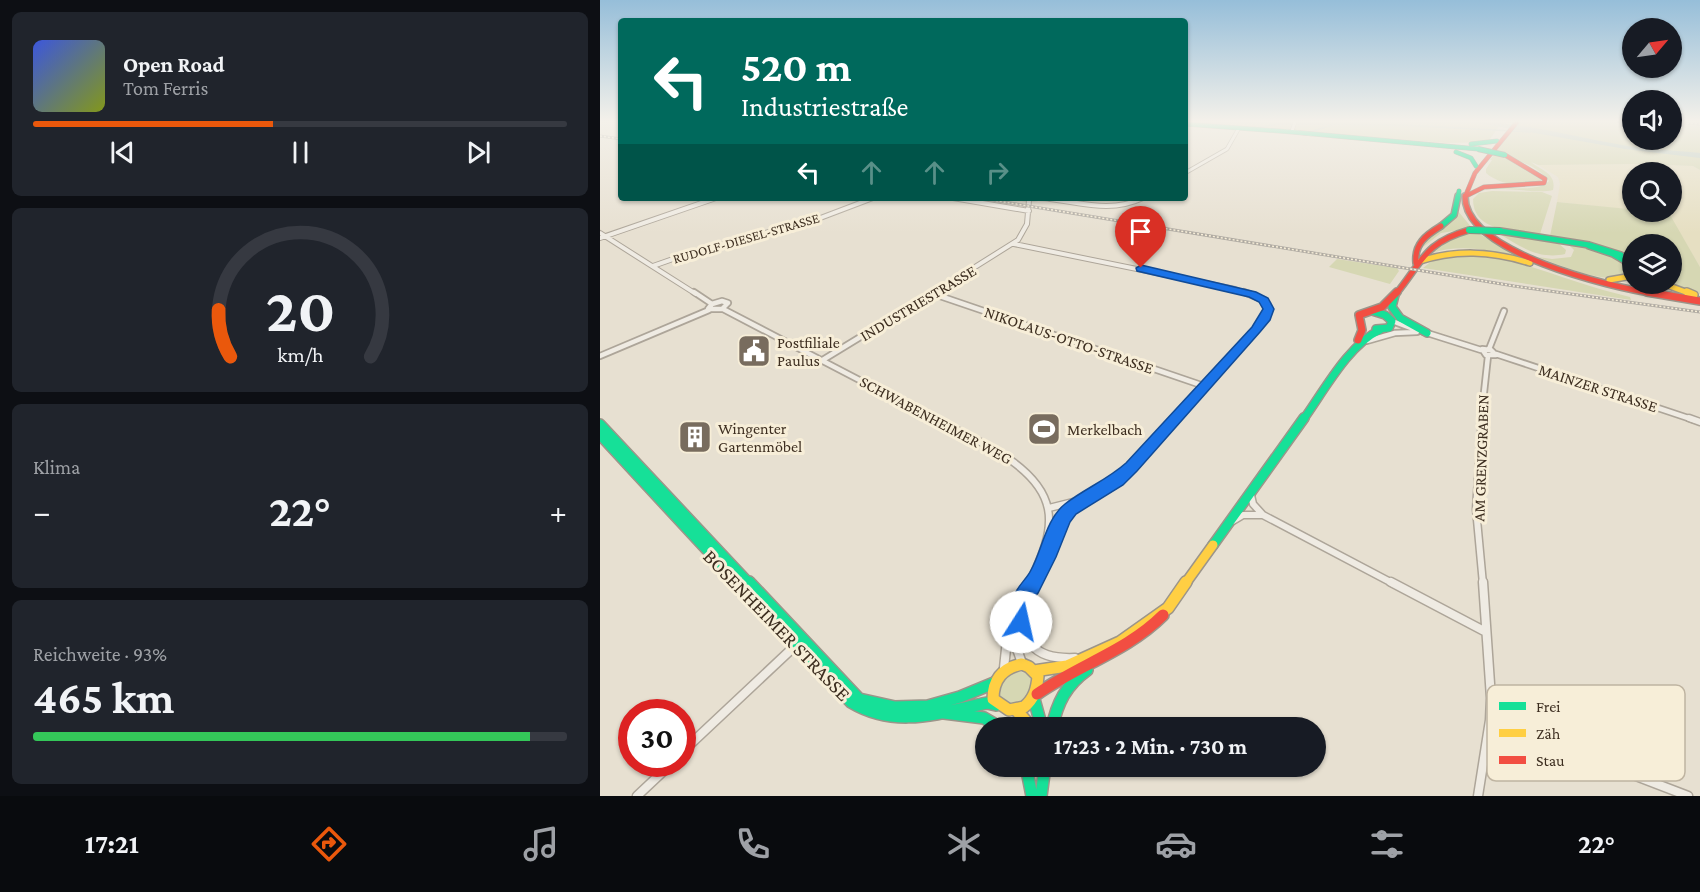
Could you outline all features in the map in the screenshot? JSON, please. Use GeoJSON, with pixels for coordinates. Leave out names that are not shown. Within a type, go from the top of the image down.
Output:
{"type":"FeatureCollection","features":[{"type":"Feature","properties":{"kind":"main road"},"geometry":{"type":"LineString","coordinates":[[1473,159],[1480,165],[1487,177],[1509,185],[1527,186]]}},
{"type":"Feature","properties":{"kind":"main road"},"geometry":{"type":"LineString","coordinates":[[1485,159],[1460,189],[1461,201],[1469,222],[1488,238],[1519,255],[1564,272],[1611,280],[1622,278]]}},
{"type":"Feature","properties":{"kind":"main road"},"geometry":{"type":"LineString","coordinates":[[1417,262],[1414,255],[1418,244],[1425,235],[1452,218],[1461,201],[1471,191],[1480,188],[1543,184],[1545,178],[1512,159]]}},
{"type":"Feature","properties":{"kind":"main road"},"geometry":{"type":"LineString","coordinates":[[1354,349],[1361,333],[1359,315],[1381,308],[1439,238],[1469,230],[1514,232],[1594,246],[1622,256]]}},
{"type":"Feature","properties":{"kind":"main road"},"geometry":{"type":"LineString","coordinates":[[1514,232],[1589,246],[1622,258]]}},
{"type":"Feature","properties":{"kind":"main road"},"geometry":{"type":"LineString","coordinates":[[1417,262],[1441,252],[1466,250],[1506,256],[1629,292],[1700,301]]}},
{"type":"Feature","properties":{"kind":"main road"},"geometry":{"type":"LineString","coordinates":[[1682,292],[1700,301]]}},
{"type":"Feature","properties":{"kind":"main road"},"geometry":{"type":"LineString","coordinates":[[1387,324],[1386,309],[1393,295]]}},
{"type":"Feature","properties":{"kind":"main road"},"geometry":{"type":"LineString","coordinates":[[1393,295],[1394,313],[1427,333]]}},
{"type":"Feature","properties":{"kind":"main road"},"geometry":{"type":"LineString","coordinates":[[1354,349],[1353,341],[1358,329],[1356,314],[1376,308],[1385,298],[1393,295]]}},
{"type":"Feature","properties":{"kind":"main road"},"geometry":{"type":"LineString","coordinates":[[1371,311],[1387,324]]}},
{"type":"Feature","properties":{"kind":"main road"},"geometry":{"type":"LineString","coordinates":[[1361,323],[1387,324]]}},
{"type":"Feature","properties":{"kind":"main road"},"geometry":{"type":"LineString","coordinates":[[1054,717],[1055,707],[1065,687],[1168,608],[1354,349],[1366,336],[1387,324]]}},
{"type":"Feature","properties":{"kind":"main road","name":"BOSENHEIMER STRASSE"},"geometry":{"type":"LineString","coordinates":[[600,424],[800,641],[849,703],[877,716],[892,718],[987,703],[997,705]]}},
{"type":"Feature","properties":{"kind":"main road","name":"BOSENHEIMER STRASSE"},"geometry":{"type":"LineString","coordinates":[[600,435],[704,549],[859,699],[894,709],[927,706],[963,697],[994,683]]}},
{"type":"Feature","properties":{"kind":"main road"},"geometry":{"type":"LineString","coordinates":[[1034,671],[1067,666],[1109,651]]}},
{"type":"Feature","properties":{"kind":"main road"},"geometry":{"type":"LineString","coordinates":[[1040,717],[1036,697],[1039,681],[1034,671],[1022,664],[1004,670],[994,683],[993,699],[1003,710],[1017,711],[1036,697],[1052,680],[1109,651]]}},
{"type":"Feature","properties":{"kind":"main road"},"geometry":{"type":"LineString","coordinates":[[1017,711],[1022,717]]}},
{"type":"Feature","properties":{"kind":"main road"},"geometry":{"type":"LineString","coordinates":[[936,712],[976,717]]}},
{"type":"Feature","properties":{"kind":"main road"},"geometry":{"type":"LineString","coordinates":[[1028,777],[1032,796]]}},
{"type":"Feature","properties":{"kind":"main road"},"geometry":{"type":"LineString","coordinates":[[1041,796],[1044,777]]}},
{"type":"Feature","properties":{"kind":"street"},"geometry":{"type":"LineString","coordinates":[[1188,171],[1209,159]]}},
{"type":"Feature","properties":{"kind":"street"},"geometry":{"type":"LineString","coordinates":[[603,237],[707,201]]}},
{"type":"Feature","properties":{"kind":"street","name":"RUDOLF-DIESEL-STRASSE"},"geometry":{"type":"LineString","coordinates":[[653,266],[701,249],[815,220],[865,201]]}},
{"type":"Feature","properties":{"kind":"street"},"geometry":{"type":"LineString","coordinates":[[969,201],[1029,212]]}},
{"type":"Feature","properties":{"kind":"street"},"geometry":{"type":"LineString","coordinates":[[1022,664],[1012,635],[1013,625],[1024,596],[1032,587],[1048,557],[1060,523],[1070,509],[1117,481],[1132,467],[1264,320],[1268,309],[1264,300],[1252,294],[1196,279],[1014,244],[1024,232],[1029,201]]}},
{"type":"Feature","properties":{"kind":"street"},"geometry":{"type":"LineString","coordinates":[[1064,201],[1106,208],[1131,205],[1138,201]]}},
{"type":"Feature","properties":{"kind":"street"},"geometry":{"type":"LineString","coordinates":[[600,233],[712,304],[708,307],[709,310]]}},
{"type":"Feature","properties":{"kind":"street","name":"INDUSTRIESTRASSE"},"geometry":{"type":"LineString","coordinates":[[821,361],[1014,244]]}},
{"type":"Feature","properties":{"kind":"street","name":"NIKOLAUS-OTTO-STRASSE"},"geometry":{"type":"LineString","coordinates":[[934,294],[1204,386]]}},
{"type":"Feature","properties":{"kind":"street","name":"SCHWABENHEIMER WEG"},"geometry":{"type":"LineString","coordinates":[[712,304],[726,302],[727,306],[723,309],[1014,461],[1037,484],[1049,508]]}},
{"type":"Feature","properties":{"kind":"street"},"geometry":{"type":"LineString","coordinates":[[600,356],[709,310],[723,309]]}},
{"type":"Feature","properties":{"kind":"street","name":"AM GRENZGRABEN"},"geometry":{"type":"LineString","coordinates":[[1490,685],[1481,549],[1476,509],[1483,394],[1489,353],[1504,311]]}},
{"type":"Feature","properties":{"kind":"street"},"geometry":{"type":"LineString","coordinates":[[1387,324],[1414,329],[1489,353]]}},
{"type":"Feature","properties":{"kind":"street"},"geometry":{"type":"LineString","coordinates":[[1387,324],[1427,333]]}},
{"type":"Feature","properties":{"kind":"street"},"geometry":{"type":"LineString","coordinates":[[1354,349],[1380,336],[1400,332],[1427,333]]}},
{"type":"Feature","properties":{"kind":"street","name":"MAINZER STRASSE"},"geometry":{"type":"LineString","coordinates":[[1489,353],[1700,422]]}},
{"type":"Feature","properties":{"kind":"street"},"geometry":{"type":"LineString","coordinates":[[1251,495],[1253,504],[1263,515],[1486,632]]}},
{"type":"Feature","properties":{"kind":"street"},"geometry":{"type":"LineString","coordinates":[[1004,670],[1008,629],[1043,554],[1048,533],[1049,508],[1089,498]]}},
{"type":"Feature","properties":{"kind":"street"},"geometry":{"type":"LineString","coordinates":[[1232,521],[1243,515],[1263,515]]}},
{"type":"Feature","properties":{"kind":"street"},"geometry":{"type":"LineString","coordinates":[[1024,596],[1021,622],[1027,641],[1034,649],[1047,657],[1060,659],[1109,651]]}},
{"type":"Feature","properties":{"kind":"street"},"geometry":{"type":"LineString","coordinates":[[696,739],[800,641]]}},
{"type":"Feature","properties":{"kind":"street","name":"AM GRENZGRABEN"},"geometry":{"type":"LineString","coordinates":[[1478,796],[1487,739]]}},
{"type":"Feature","properties":{"kind":"street"},"geometry":{"type":"LineString","coordinates":[[637,796],[657,777]]}},
{"type":"Feature","properties":{"kind":"street"},"geometry":{"type":"LineString","coordinates":[[1649,781],[1688,796]]}},
{"type":"Feature","properties":{"kind":"shaded area"},"geometry":{"type":"Polygon","coordinates":[[[1622,164],[1622,209],[1557,202],[1560,184],[1558,177],[1538,165],[1622,164]]]}},
{"type":"Feature","properties":{"kind":"shaded area"},"geometry":{"type":"Polygon","coordinates":[[[1682,166],[1693,166],[1700,170],[1700,267],[1674,222],[1682,222],[1682,166]]]}},
{"type":"Feature","properties":{"kind":"green space"},"geometry":{"type":"Polygon","coordinates":[[[1700,159],[1700,170],[1693,166],[1682,166],[1682,162],[1538,165],[1531,162],[1553,180],[1553,190],[1487,190],[1501,188],[1534,188],[1549,181],[1534,168],[1516,161],[1541,179],[1540,182],[1519,185],[1497,180],[1486,173],[1492,160],[1490,160],[1700,159]]]}},
{"type":"Feature","properties":{"kind":"green space"},"geometry":{"type":"Polygon","coordinates":[[[1542,192],[1552,196],[1540,234],[1497,228],[1480,218],[1475,210],[1473,199],[1479,193],[1542,192]]]}},
{"type":"Feature","properties":{"kind":"green space"},"geometry":{"type":"Polygon","coordinates":[[[1557,202],[1622,208],[1622,222],[1674,222],[1681,234],[1622,234],[1622,254],[1600,245],[1550,236],[1557,202]]]}},
{"type":"Feature","properties":{"kind":"green space"},"geometry":{"type":"Polygon","coordinates":[[[1458,211],[1472,228],[1441,233],[1418,251],[1427,237],[1452,221],[1458,211]]]}},
{"type":"Feature","properties":{"kind":"green space"},"geometry":{"type":"Polygon","coordinates":[[[1476,232],[1524,260],[1490,251],[1467,248],[1432,253],[1451,238],[1476,232]]]}},
{"type":"Feature","properties":{"kind":"green space"},"geometry":{"type":"Polygon","coordinates":[[[1498,233],[1557,242],[1566,250],[1565,254],[1547,255],[1530,251],[1498,233]]]}},
{"type":"Feature","properties":{"kind":"green space"},"geometry":{"type":"Polygon","coordinates":[[[1682,236],[1700,267],[1700,294],[1682,288],[1682,236]]]}},
{"type":"Feature","properties":{"kind":"green space"},"geometry":{"type":"Polygon","coordinates":[[[1568,244],[1594,249],[1621,260],[1622,276],[1612,278],[1585,274],[1538,257],[1552,259],[1571,257],[1574,250],[1568,244]]]}},
{"type":"Feature","properties":{"kind":"green space"},"geometry":{"type":"Polygon","coordinates":[[[1477,252],[1630,297],[1631,300],[1423,268],[1438,256],[1477,252]]]}},
{"type":"Feature","properties":{"kind":"green space"},"geometry":{"type":"Polygon","coordinates":[[[1337,259],[1397,268],[1399,271],[1390,284],[1329,267],[1337,259]]]}},
{"type":"Feature","properties":{"kind":"green space"},"geometry":{"type":"Polygon","coordinates":[[[1018,671],[1028,674],[1033,683],[1024,700],[1006,704],[999,696],[1001,683],[1006,677],[1018,671]]]}},
{"type":"Feature","properties":{"kind":"railway"},"geometry":{"type":"LineString","coordinates":[[998,201],[1514,286],[1700,312]]}},
{"type":"Feature","properties":{"kind":"traffic: fast"},"geometry":{"type":"LineString","coordinates":[[1472,159],[1476,166]]}},
{"type":"Feature","properties":{"kind":"traffic: fast"},"geometry":{"type":"LineString","coordinates":[[1441,226],[1454,215],[1459,191]]}},
{"type":"Feature","properties":{"kind":"traffic: fast"},"geometry":{"type":"LineString","coordinates":[[1469,230],[1500,231]]}},
{"type":"Feature","properties":{"kind":"traffic: fast"},"geometry":{"type":"LineString","coordinates":[[1500,231],[1589,245],[1621,255]]}},
{"type":"Feature","properties":{"kind":"traffic: fast"},"geometry":{"type":"LineString","coordinates":[[1589,246],[1622,259]]}},
{"type":"Feature","properties":{"kind":"traffic: fast"},"geometry":{"type":"LineString","coordinates":[[1395,295],[1392,307],[1400,318],[1427,333]]}},
{"type":"Feature","properties":{"kind":"traffic: fast"},"geometry":{"type":"LineString","coordinates":[[1372,311],[1385,315],[1392,321],[1389,328],[1376,329]]}},
{"type":"Feature","properties":{"kind":"traffic: fast"},"geometry":{"type":"LineString","coordinates":[[1213,545],[1354,349],[1367,336],[1380,330]]}},
{"type":"Feature","properties":{"kind":"traffic: fast"},"geometry":{"type":"LineString","coordinates":[[600,424],[859,699],[895,707],[928,706],[960,697],[994,683]]}},
{"type":"Feature","properties":{"kind":"traffic: fast"},"geometry":{"type":"LineString","coordinates":[[600,435],[704,549],[851,702],[868,712],[886,717],[906,718],[987,703],[996,705]]}},
{"type":"Feature","properties":{"kind":"traffic: fast"},"geometry":{"type":"LineString","coordinates":[[1054,717],[1062,695],[1072,681],[1087,670]]}},
{"type":"Feature","properties":{"kind":"traffic: fast"},"geometry":{"type":"LineString","coordinates":[[1034,699],[1039,717]]}},
{"type":"Feature","properties":{"kind":"traffic: fast"},"geometry":{"type":"LineString","coordinates":[[944,713],[976,717]]}},
{"type":"Feature","properties":{"kind":"traffic: fast"},"geometry":{"type":"LineString","coordinates":[[1028,777],[1032,796]]}},
{"type":"Feature","properties":{"kind":"traffic: fast"},"geometry":{"type":"LineString","coordinates":[[1041,796],[1044,777]]}},
{"type":"Feature","properties":{"kind":"traffic: slow"},"geometry":{"type":"LineString","coordinates":[[1417,262],[1446,254],[1473,252],[1501,255],[1530,263]]}},
{"type":"Feature","properties":{"kind":"traffic: slow"},"geometry":{"type":"LineString","coordinates":[[1609,280],[1622,278]]}},
{"type":"Feature","properties":{"kind":"traffic: slow"},"geometry":{"type":"LineString","coordinates":[[1682,291],[1694,295]]}},
{"type":"Feature","properties":{"kind":"traffic: slow"},"geometry":{"type":"LineString","coordinates":[[1034,671],[1067,666],[1120,642],[1168,608],[1213,545]]}},
{"type":"Feature","properties":{"kind":"traffic: slow"},"geometry":{"type":"LineString","coordinates":[[1022,664],[1038,676],[1037,686],[1030,702],[1017,710],[1009,710],[993,699],[994,686],[1004,671],[1022,664]]}},
{"type":"Feature","properties":{"kind":"traffic: slow"},"geometry":{"type":"LineString","coordinates":[[1017,711],[1022,717]]}},
{"type":"Feature","properties":{"kind":"traffic: jam"},"geometry":{"type":"LineString","coordinates":[[1486,159],[1469,184],[1465,195],[1465,205],[1476,222],[1492,235],[1539,263],[1565,273],[1619,287],[1700,301]]}},
{"type":"Feature","properties":{"kind":"traffic: jam"},"geometry":{"type":"LineString","coordinates":[[1466,196],[1484,187],[1544,183],[1545,179],[1512,159]]}},
{"type":"Feature","properties":{"kind":"traffic: jam"},"geometry":{"type":"LineString","coordinates":[[1416,263],[1418,245],[1441,226]]}},
{"type":"Feature","properties":{"kind":"traffic: jam"},"geometry":{"type":"LineString","coordinates":[[1358,340],[1362,330],[1359,315],[1385,305],[1397,293],[1427,251],[1437,242],[1469,230]]}},
{"type":"Feature","properties":{"kind":"traffic: jam"},"geometry":{"type":"LineString","coordinates":[[1037,694],[1069,674],[1119,650],[1149,629],[1163,615]]}},
{"type":"Feature","properties":{"kind":"place","name":"Postfiliale Paulus"},"geometry":{"type":"Point","coordinates":[754,351]}},
{"type":"Feature","properties":{"kind":"place","name":"Merkelbach"},"geometry":{"type":"Point","coordinates":[1044,429]}},
{"type":"Feature","properties":{"kind":"place","name":"Wingenter Gartenmöbel"},"geometry":{"type":"Point","coordinates":[695,437]}},
{"type":"Feature","properties":{"kind":"route"},"geometry":{"type":"LineString","coordinates":[[1021,622],[1024,596],[1032,587],[1048,557],[1054,536],[1070,509],[1117,481],[1132,467],[1256,330],[1264,320],[1268,309],[1264,300],[1252,294],[1196,279],[1141,268]]}}]}
